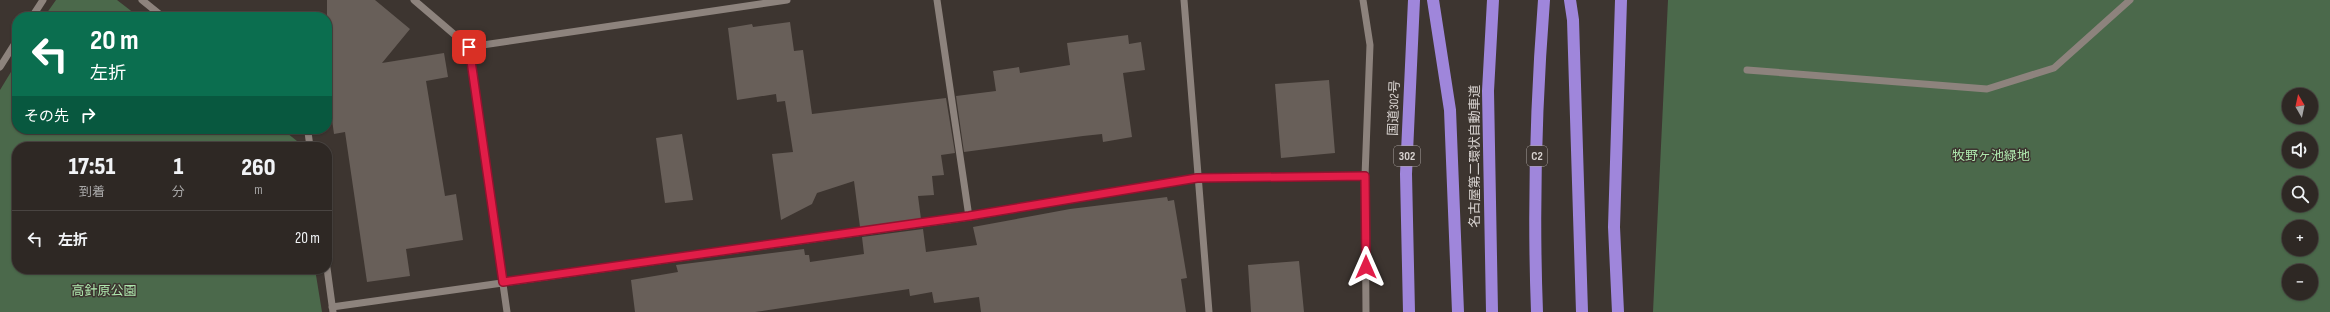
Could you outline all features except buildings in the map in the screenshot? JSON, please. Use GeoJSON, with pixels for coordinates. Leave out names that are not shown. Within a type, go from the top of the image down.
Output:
{"type":"FeatureCollection","features":[{"type":"Feature","properties":{"kind":"highway","name":"国道302号"},"geometry":{"type":"LineString","coordinates":[[1409,312],[1406,174],[1414,0]]}},
{"type":"Feature","properties":{"kind":"highway"},"geometry":{"type":"LineString","coordinates":[[1433,0],[1450,110],[1458,312]]}},
{"type":"Feature","properties":{"kind":"highway","name":"名古屋第二環状自動車道"},"geometry":{"type":"LineString","coordinates":[[1492,312],[1488,91],[1493,0]]}},
{"type":"Feature","properties":{"kind":"highway","name":"C2"},"geometry":{"type":"LineString","coordinates":[[1537,312],[1535,273],[1538,78],[1544,0]]}},
{"type":"Feature","properties":{"kind":"highway"},"geometry":{"type":"LineString","coordinates":[[1570,0],[1573,20],[1582,312]]}},
{"type":"Feature","properties":{"kind":"highway"},"geometry":{"type":"LineString","coordinates":[[1618,312],[1614,227],[1621,0]]}},
{"type":"Feature","properties":{"kind":"street"},"geometry":{"type":"LineString","coordinates":[[35,12],[43,0]]}},
{"type":"Feature","properties":{"kind":"street"},"geometry":{"type":"LineString","coordinates":[[142,0],[157,12]]}},
{"type":"Feature","properties":{"kind":"street"},"geometry":{"type":"LineString","coordinates":[[414,0],[469,47],[507,312]]}},
{"type":"Feature","properties":{"kind":"street"},"geometry":{"type":"LineString","coordinates":[[469,47],[787,0]]}},
{"type":"Feature","properties":{"kind":"street"},"geometry":{"type":"LineString","coordinates":[[937,0],[969,216]]}},
{"type":"Feature","properties":{"kind":"street"},"geometry":{"type":"LineString","coordinates":[[1184,0],[1197,178],[1209,312]]}},
{"type":"Feature","properties":{"kind":"street"},"geometry":{"type":"LineString","coordinates":[[1363,0],[1370,45],[1365,176],[1366,312]]}},
{"type":"Feature","properties":{"kind":"street"},"geometry":{"type":"LineString","coordinates":[[1747,70],[1987,90],[2054,68],[2130,0]]}},
{"type":"Feature","properties":{"kind":"street"},"geometry":{"type":"LineString","coordinates":[[0,67],[12,48]]}},
{"type":"Feature","properties":{"kind":"street"},"geometry":{"type":"LineString","coordinates":[[328,274],[333,310],[503,282],[969,216],[1197,178],[1365,176]]}},
{"type":"Feature","properties":{"kind":"green space"},"geometry":{"type":"Polygon","coordinates":[[[56,0],[117,0],[133,12],[48,12],[56,0]]]}},
{"type":"Feature","properties":{"kind":"green space","name":"牧野ヶ池緑地"},"geometry":{"type":"Polygon","coordinates":[[[1668,0],[2330,0],[2330,312],[1653,312],[1668,0]]]}},
{"type":"Feature","properties":{"kind":"green space","name":"高針原公園"},"geometry":{"type":"Polygon","coordinates":[[[12,70],[12,134],[288,134],[297,141],[12,142],[12,274],[316,274],[322,312],[0,312],[0,90],[12,70]]]}},
{"type":"Feature","properties":{"kind":"route"},"geometry":{"type":"LineString","coordinates":[[469,47],[503,282],[969,216],[1197,178],[1365,176],[1366,267]]}}]}
